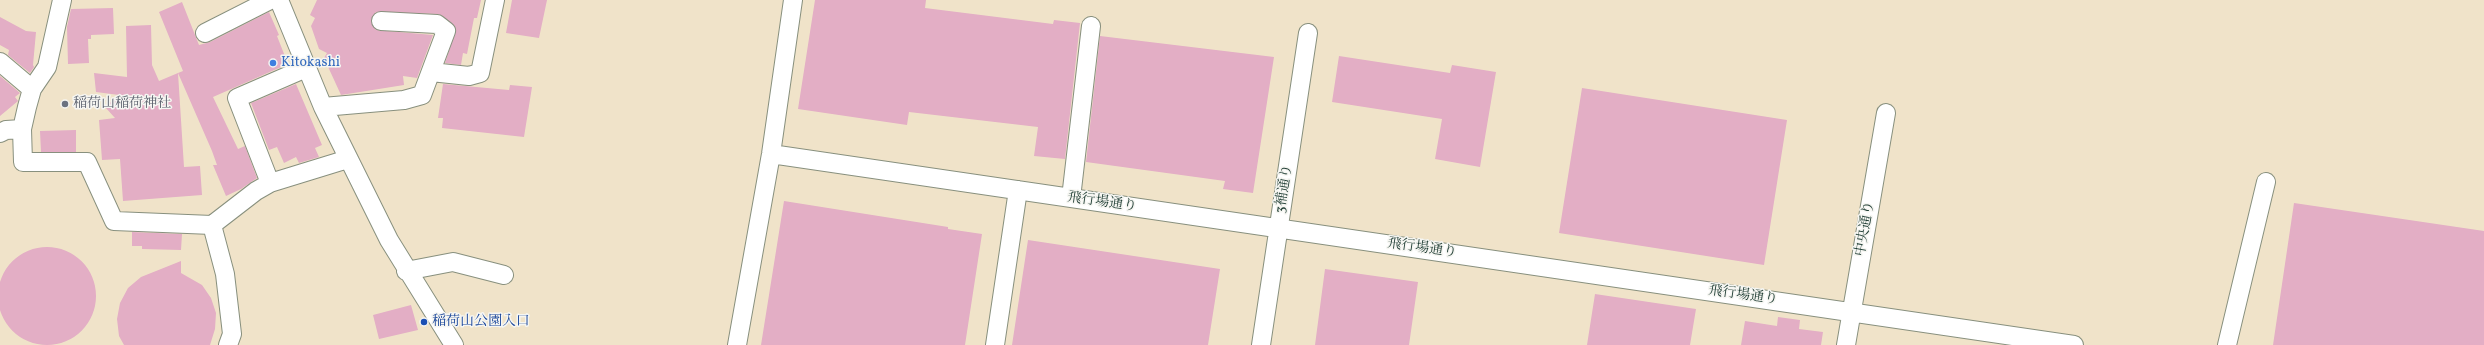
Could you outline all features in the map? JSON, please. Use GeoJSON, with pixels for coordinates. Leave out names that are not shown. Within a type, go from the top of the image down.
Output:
{"type":"FeatureCollection","features":[{"type":"Feature","properties":{"kind":"street"},"geometry":{"type":"LineString","coordinates":[[62,0],[47,67],[32,89],[22,129],[23,162],[87,162],[114,220],[212,225],[256,191],[270,183],[348,159]]}},
{"type":"Feature","properties":{"kind":"street"},"geometry":{"type":"LineString","coordinates":[[205,34],[270,0]]}},
{"type":"Feature","properties":{"kind":"street"},"geometry":{"type":"LineString","coordinates":[[279,0],[306,68],[348,159],[406,271],[454,345]]}},
{"type":"Feature","properties":{"kind":"street"},"geometry":{"type":"LineString","coordinates":[[431,72],[469,76],[480,73],[495,0]]}},
{"type":"Feature","properties":{"kind":"street"},"geometry":{"type":"LineString","coordinates":[[737,345],[771,154],[794,0]]}},
{"type":"Feature","properties":{"kind":"street"},"geometry":{"type":"LineString","coordinates":[[323,107],[404,100],[422,95],[446,31],[437,24],[381,21]]}},
{"type":"Feature","properties":{"kind":"street"},"geometry":{"type":"LineString","coordinates":[[1071,198],[1091,26]]}},
{"type":"Feature","properties":{"kind":"street","name":"3補通り"},"geometry":{"type":"LineString","coordinates":[[1261,345],[1308,33]]}},
{"type":"Feature","properties":{"kind":"street"},"geometry":{"type":"LineString","coordinates":[[0,62],[32,89]]}},
{"type":"Feature","properties":{"kind":"street"},"geometry":{"type":"LineString","coordinates":[[270,183],[237,98],[306,68]]}},
{"type":"Feature","properties":{"kind":"street","name":"中央通り"},"geometry":{"type":"LineString","coordinates":[[1846,345],[1886,113]]}},
{"type":"Feature","properties":{"kind":"street"},"geometry":{"type":"LineString","coordinates":[[0,133],[6,130],[22,129]]}},
{"type":"Feature","properties":{"kind":"street","name":"飛行場通り"},"geometry":{"type":"LineString","coordinates":[[771,154],[2074,345]]}},
{"type":"Feature","properties":{"kind":"street"},"geometry":{"type":"LineString","coordinates":[[2227,345],[2266,182]]}},
{"type":"Feature","properties":{"kind":"street"},"geometry":{"type":"LineString","coordinates":[[994,345],[1018,190]]}},
{"type":"Feature","properties":{"kind":"street"},"geometry":{"type":"LineString","coordinates":[[212,225],[225,274],[232,334],[228,345]]}},
{"type":"Feature","properties":{"kind":"street"},"geometry":{"type":"LineString","coordinates":[[406,271],[453,262],[504,275]]}},
{"type":"Feature","properties":{"kind":"building"},"geometry":{"type":"Polygon","coordinates":[[[317,0],[481,0],[477,18],[474,18],[467,54],[463,53],[461,65],[445,63],[456,29],[443,16],[438,14],[376,12],[371,21],[376,30],[433,35],[417,78],[403,76],[404,85],[341,95],[324,58],[327,53],[319,49],[311,26],[315,18],[310,15],[317,0]]]}},
{"type":"Feature","properties":{"kind":"building"},"geometry":{"type":"Polygon","coordinates":[[[512,0],[547,0],[539,38],[506,33],[512,0]]]}},
{"type":"Feature","properties":{"kind":"building"},"geometry":{"type":"Polygon","coordinates":[[[815,0],[926,0],[925,8],[1053,24],[1054,20],[1080,23],[1065,159],[1034,156],[1038,127],[909,112],[907,125],[798,109],[815,0]]]}},
{"type":"Feature","properties":{"kind":"building"},"geometry":{"type":"Polygon","coordinates":[[[182,2],[199,45],[210,42],[269,12],[279,35],[277,36],[288,64],[213,97],[238,149],[245,146],[257,178],[241,189],[226,196],[213,165],[217,165],[212,151],[178,73],[183,71],[159,12],[182,2]]]}},
{"type":"Feature","properties":{"kind":"building"},"geometry":{"type":"Polygon","coordinates":[[[113,8],[114,34],[91,35],[91,39],[88,39],[89,63],[68,64],[67,27],[71,9],[113,8]]]}},
{"type":"Feature","properties":{"kind":"building"},"geometry":{"type":"Polygon","coordinates":[[[0,17],[26,31],[36,32],[34,67],[30,73],[8,55],[9,50],[0,45],[0,17]]]}},
{"type":"Feature","properties":{"kind":"building"},"geometry":{"type":"Polygon","coordinates":[[[151,25],[152,65],[159,81],[178,73],[184,167],[200,166],[202,195],[123,201],[120,159],[102,160],[99,120],[115,118],[105,107],[119,95],[96,92],[94,73],[127,77],[126,26],[151,25]]]}},
{"type":"Feature","properties":{"kind":"building"},"geometry":{"type":"Polygon","coordinates":[[[1100,36],[1274,57],[1253,193],[1223,189],[1225,181],[1086,162],[1100,36]]]}},
{"type":"Feature","properties":{"kind":"building"},"geometry":{"type":"Polygon","coordinates":[[[1339,56],[1450,73],[1452,65],[1496,72],[1480,167],[1435,159],[1442,119],[1332,102],[1339,56]]]}},
{"type":"Feature","properties":{"kind":"building"},"geometry":{"type":"Polygon","coordinates":[[[0,76],[20,93],[15,97],[18,101],[0,116],[0,76]]]}},
{"type":"Feature","properties":{"kind":"building"},"geometry":{"type":"Polygon","coordinates":[[[296,84],[322,145],[315,148],[319,157],[299,163],[296,157],[284,163],[277,147],[269,150],[251,103],[296,84]]]}},
{"type":"Feature","properties":{"kind":"building"},"geometry":{"type":"Polygon","coordinates":[[[443,84],[509,90],[510,85],[532,87],[524,137],[442,128],[443,118],[438,118],[443,84]]]}},
{"type":"Feature","properties":{"kind":"building"},"geometry":{"type":"Polygon","coordinates":[[[1582,88],[1787,120],[1764,265],[1559,233],[1582,88]]]}},
{"type":"Feature","properties":{"kind":"building"},"geometry":{"type":"Polygon","coordinates":[[[76,130],[76,152],[41,152],[40,131],[76,130]]]}},
{"type":"Feature","properties":{"kind":"building"},"geometry":{"type":"Polygon","coordinates":[[[784,201],[948,227],[948,229],[982,234],[965,345],[761,345],[784,201]]]}},
{"type":"Feature","properties":{"kind":"building"},"geometry":{"type":"Polygon","coordinates":[[[2294,203],[2484,231],[2484,345],[2273,345],[2294,203]]]}},
{"type":"Feature","properties":{"kind":"building"},"geometry":{"type":"Polygon","coordinates":[[[132,232],[182,234],[181,250],[142,249],[142,246],[132,246],[132,232]]]}},
{"type":"Feature","properties":{"kind":"building"},"geometry":{"type":"Polygon","coordinates":[[[1028,240],[1220,269],[1208,345],[1012,345],[1028,240]]]}},
{"type":"Feature","properties":{"kind":"building"},"geometry":{"type":"Polygon","coordinates":[[[47,247],[66,251],[82,261],[92,277],[96,296],[92,315],[82,331],[66,341],[47,345],[28,341],[12,331],[2,315],[-2,296],[2,277],[12,261],[28,251],[47,247]]]}},
{"type":"Feature","properties":{"kind":"building"},"geometry":{"type":"Polygon","coordinates":[[[181,261],[181,273],[202,285],[211,298],[216,313],[215,329],[210,345],[124,345],[119,336],[117,319],[120,303],[128,288],[141,277],[181,261]]]}},
{"type":"Feature","properties":{"kind":"building"},"geometry":{"type":"Polygon","coordinates":[[[1325,269],[1418,282],[1409,345],[1315,345],[1325,269]]]}},
{"type":"Feature","properties":{"kind":"building"},"geometry":{"type":"Polygon","coordinates":[[[1595,294],[1696,309],[1690,345],[1587,345],[1595,294]]]}},
{"type":"Feature","properties":{"kind":"building"},"geometry":{"type":"Polygon","coordinates":[[[411,305],[418,330],[379,339],[373,315],[411,305]]]}},
{"type":"Feature","properties":{"kind":"building"},"geometry":{"type":"Polygon","coordinates":[[[1778,317],[1800,320],[1799,329],[1823,332],[1821,345],[1741,345],[1745,321],[1777,326],[1778,317]]]}},
{"type":"Feature","properties":{"kind":"place","name":"Kitokashi"},"geometry":{"type":"Point","coordinates":[273,63]}},
{"type":"Feature","properties":{"kind":"place","name":"稲荷山稲荷神社"},"geometry":{"type":"Point","coordinates":[65,104]}},
{"type":"Feature","properties":{"kind":"place","name":"稲荷山公園入口"},"geometry":{"type":"Point","coordinates":[424,322]}}]}
